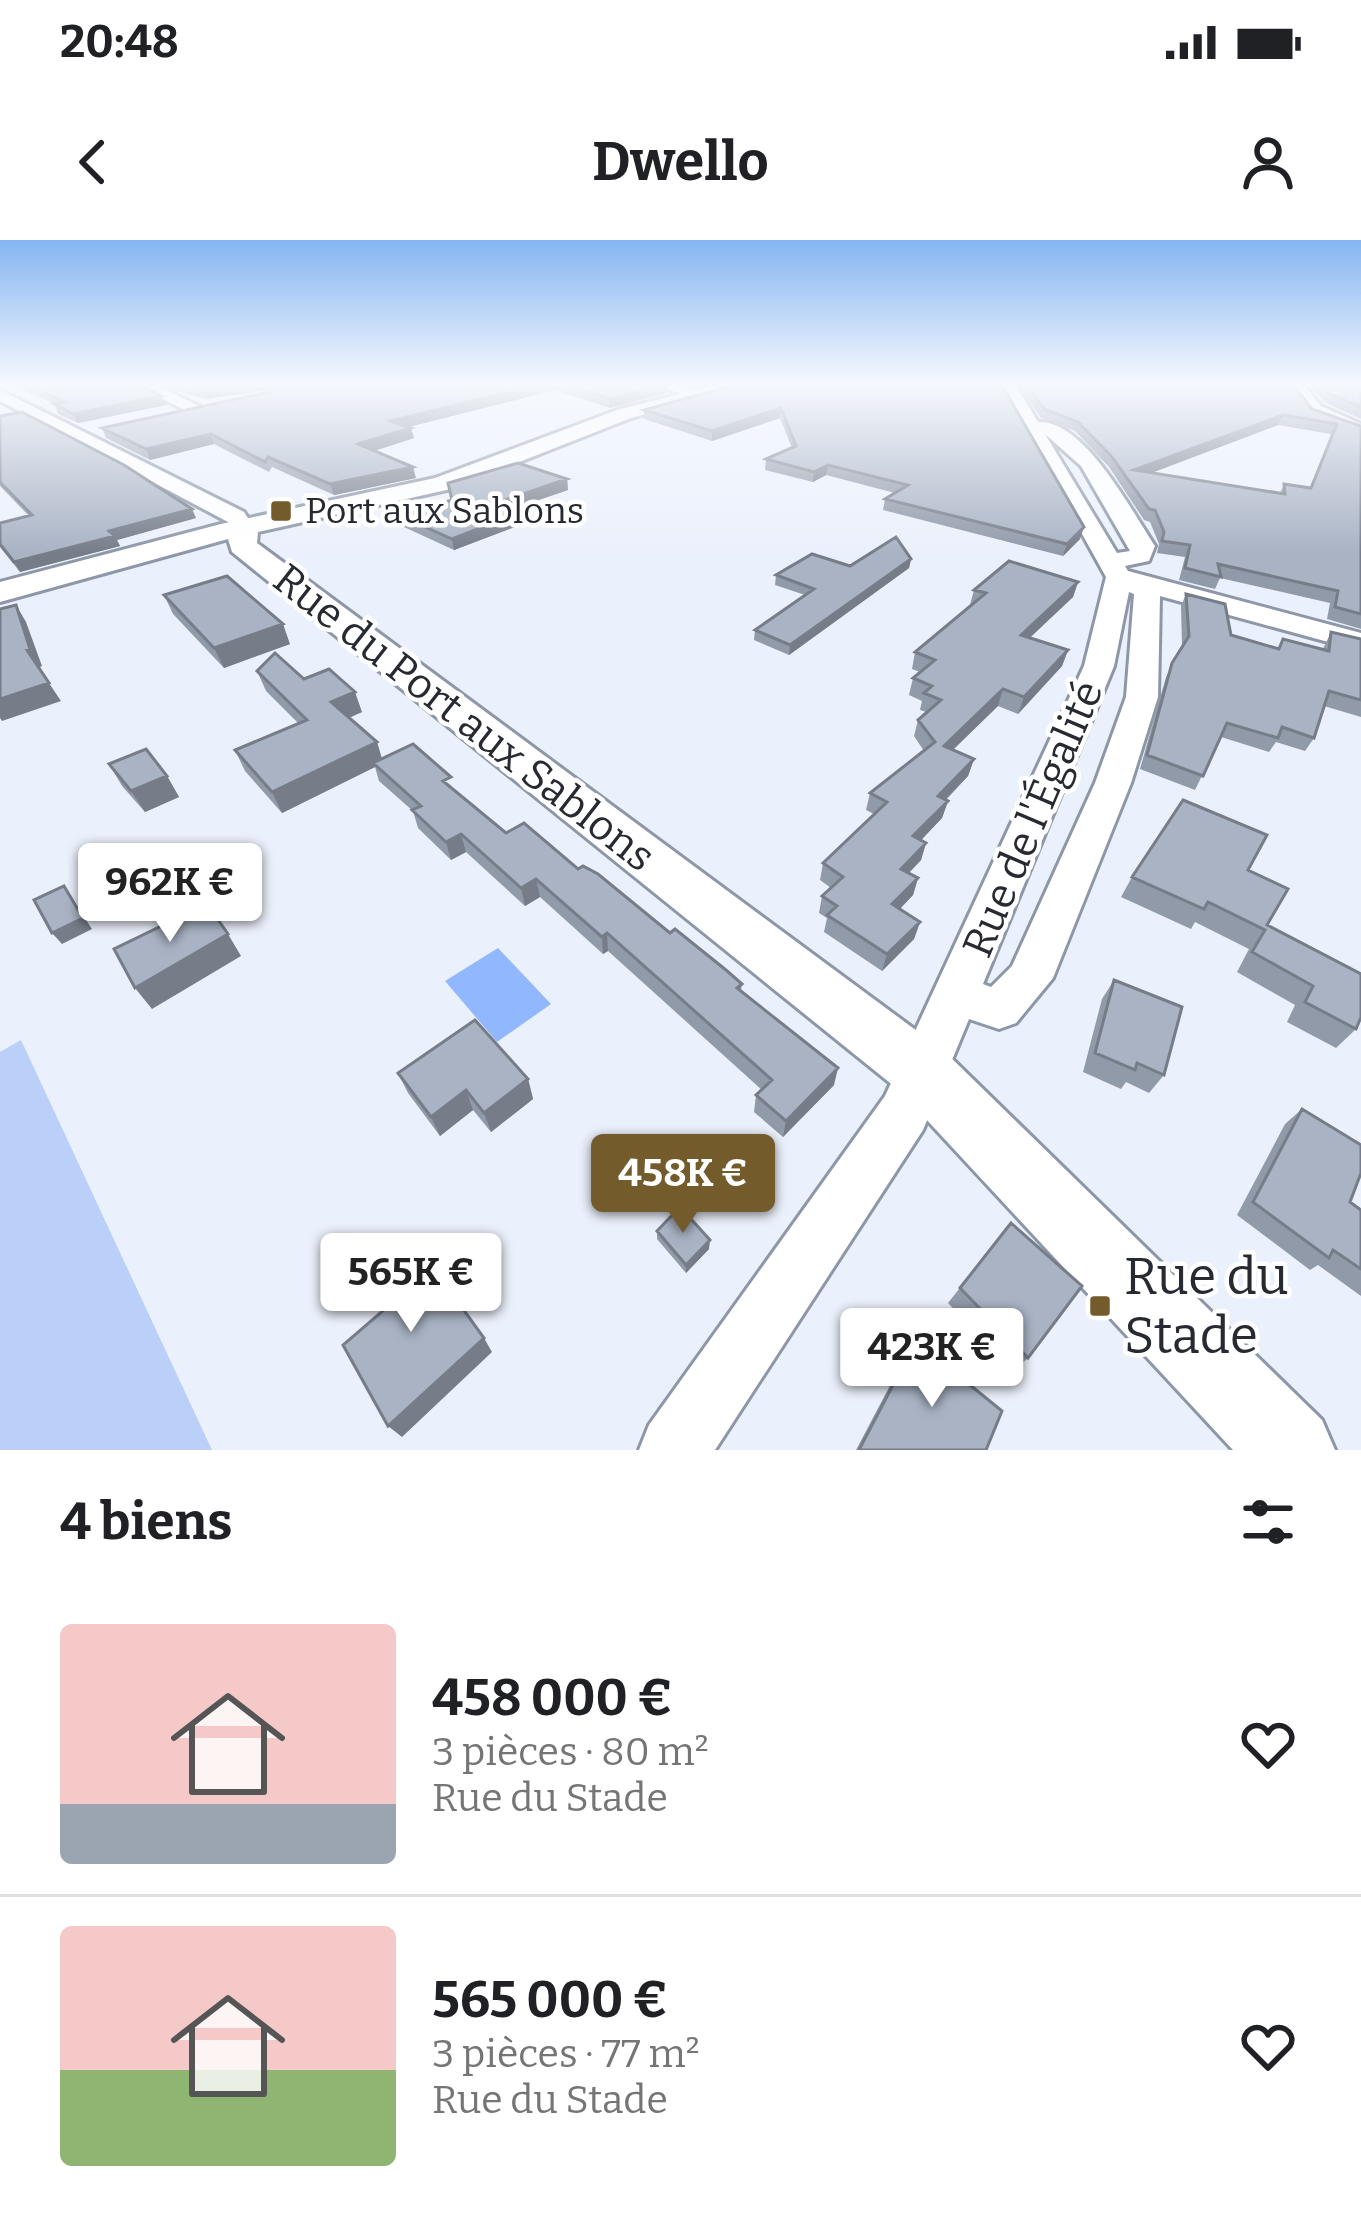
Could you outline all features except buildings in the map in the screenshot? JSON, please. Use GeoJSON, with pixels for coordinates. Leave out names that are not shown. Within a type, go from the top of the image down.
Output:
{"type":"FeatureCollection","features":[{"type":"Feature","properties":{"kind":"street","name":"Rue du Port aux Sablons"},"geometry":{"type":"LineString","coordinates":[[104,440],[236,517],[244,529],[242,546],[922,1071]]}},
{"type":"Feature","properties":{"kind":"street"},"geometry":{"type":"LineString","coordinates":[[0,592],[442,484],[555,440]]}},
{"type":"Feature","properties":{"kind":"street"},"geometry":{"type":"LineString","coordinates":[[956,997],[999,1009],[1030,978],[1113,782],[1142,697],[1147,591],[1116,569],[1038,440]]}},
{"type":"Feature","properties":{"kind":"street","name":"Rue de l'Égalité"},"geometry":{"type":"LineString","coordinates":[[922,1071],[1099,666],[1116,569],[1140,556],[1143,546],[1065,440]]}},
{"type":"Feature","properties":{"kind":"street"},"geometry":{"type":"LineString","coordinates":[[1116,569],[1361,642]]}},
{"type":"Feature","properties":{"kind":"street"},"geometry":{"type":"LineString","coordinates":[[674,1450],[904,1113],[922,1071],[1292,1450]]}},
{"type":"Feature","properties":{"kind":"shaded area"},"geometry":{"type":"Polygon","coordinates":[[[21,1040],[212,1450],[0,1450],[0,1052],[21,1040]]]}},
{"type":"Feature","properties":{"kind":"water"},"geometry":{"type":"Polygon","coordinates":[[[498,948],[551,1004],[497,1042],[445,981],[498,948]]]}},
{"type":"Feature","properties":{"kind":"place","name":"Port aux Sablons"},"geometry":{"type":"Point","coordinates":[281,511]}},
{"type":"Feature","properties":{"kind":"place","name":"Rue du Stade"},"geometry":{"type":"Point","coordinates":[1100,1306]}}]}
